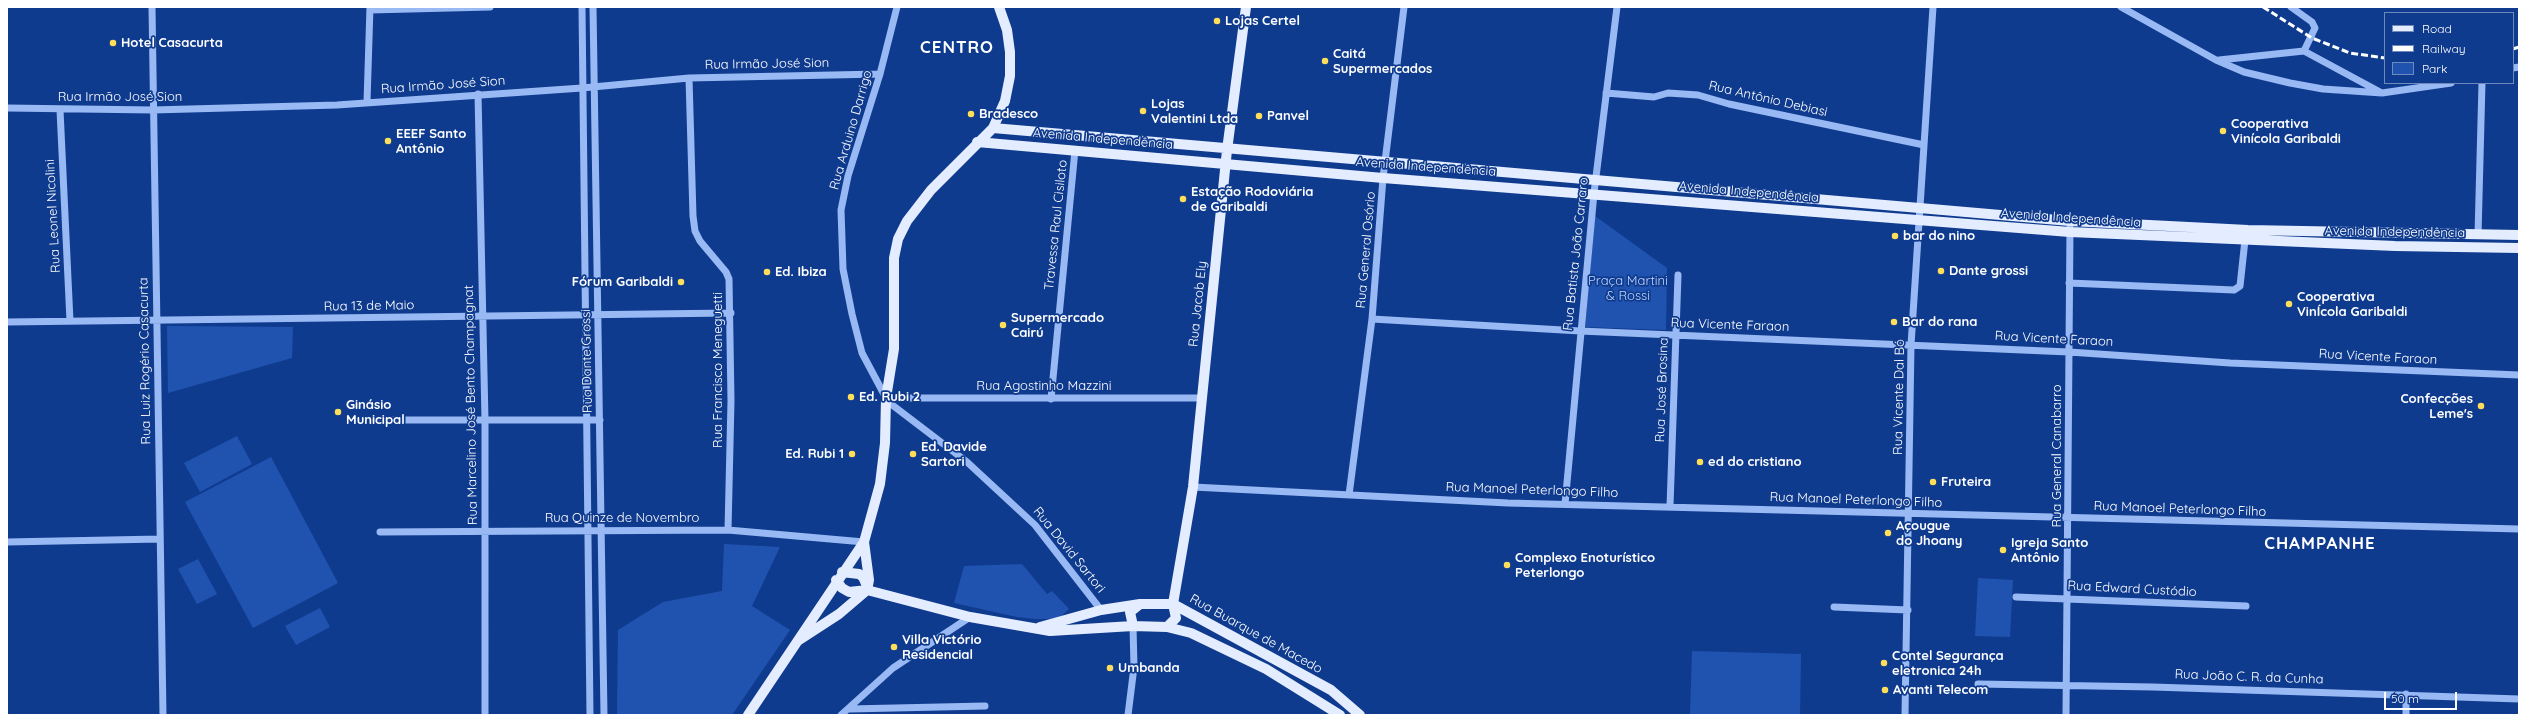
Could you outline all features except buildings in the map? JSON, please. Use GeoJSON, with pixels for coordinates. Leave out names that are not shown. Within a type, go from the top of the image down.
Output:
{"type":"FeatureCollection","features":[{"type":"Feature","properties":{"kind":"main road"},"geometry":{"type":"LineString","coordinates":[[748,715],[839,576],[864,542],[880,484],[885,443],[886,399],[894,349],[894,258],[898,239],[907,222],[931,190],[977,142],[993,128],[1005,101],[1010,76],[1010,52],[1007,30],[999,7]]}},
{"type":"Feature","properties":{"kind":"main road","name":"Rua Jacob Ely"},"geometry":{"type":"LineString","coordinates":[[1167,627],[1176,618],[1173,604],[1192,487],[1227,150],[1246,7]]}},
{"type":"Feature","properties":{"kind":"main road","name":"Avenida Independência"},"geometry":{"type":"LineString","coordinates":[[993,128],[1227,150],[1386,162],[2070,221],[2248,230],[2519,236]]}},
{"type":"Feature","properties":{"kind":"main road","name":"Avenida Independência"},"geometry":{"type":"LineString","coordinates":[[977,142],[1384,178],[1594,193],[2070,232],[2244,240],[2519,248]]}},
{"type":"Feature","properties":{"kind":"main road"},"geometry":{"type":"LineString","coordinates":[[797,641],[840,614],[867,590],[869,580],[864,542]]}},
{"type":"Feature","properties":{"kind":"main road"},"geometry":{"type":"LineString","coordinates":[[839,576],[851,572],[863,577],[867,590]]}},
{"type":"Feature","properties":{"kind":"main road","name":"Rua Buarque de Macedo"},"geometry":{"type":"LineString","coordinates":[[839,576],[842,588],[849,592],[867,590],[970,617],[1036,628],[1064,630],[1133,626],[1167,627],[1191,633],[1217,643],[1266,669],[1340,715]]}},
{"type":"Feature","properties":{"kind":"main road"},"geometry":{"type":"LineString","coordinates":[[1133,626],[1130,612],[1140,604]]}},
{"type":"Feature","properties":{"kind":"main road","name":"Rua Buarque de Macedo"},"geometry":{"type":"LineString","coordinates":[[1036,628],[1101,610],[1140,604],[1173,604],[1331,690],[1360,715]]}},
{"type":"Feature","properties":{"kind":"street","name":"Rua Luiz Rogério Casacurta"},"geometry":{"type":"LineString","coordinates":[[152,7],[163,715]]}},
{"type":"Feature","properties":{"kind":"street"},"geometry":{"type":"LineString","coordinates":[[368,102],[370,9],[490,7]]}},
{"type":"Feature","properties":{"kind":"street","name":"Rua Dante Grossi"},"geometry":{"type":"LineString","coordinates":[[582,7],[582,88],[590,530],[590,715]]}},
{"type":"Feature","properties":{"kind":"street","name":"Rua Dante Grossi"},"geometry":{"type":"LineString","coordinates":[[593,7],[604,715]]}},
{"type":"Feature","properties":{"kind":"street","name":"Rua Arduino Darrigo"},"geometry":{"type":"LineString","coordinates":[[886,399],[862,352],[852,314],[843,268],[842,210],[853,157],[880,74],[897,7]]}},
{"type":"Feature","properties":{"kind":"street","name":"Rua General Osório"},"geometry":{"type":"LineString","coordinates":[[1349,494],[1372,319],[1384,178],[1404,7]]}},
{"type":"Feature","properties":{"kind":"street","name":"Rua Batista João Carraro"},"geometry":{"type":"LineString","coordinates":[[1565,504],[1594,193],[1617,7]]}},
{"type":"Feature","properties":{"kind":"street","name":"Rua Vicente Dal Bó"},"geometry":{"type":"LineString","coordinates":[[1905,715],[1910,513],[1911,345],[1932,7]]}},
{"type":"Feature","properties":{"kind":"street"},"geometry":{"type":"LineString","coordinates":[[2121,7],[2216,60],[2244,72],[2290,83],[2324,89],[2382,93],[2444,84]]}},
{"type":"Feature","properties":{"kind":"street"},"geometry":{"type":"LineString","coordinates":[[2291,7],[2312,22],[2315,28],[2304,51]]}},
{"type":"Feature","properties":{"kind":"street"},"geometry":{"type":"LineString","coordinates":[[2216,60],[2304,51],[2382,93]]}},
{"type":"Feature","properties":{"kind":"street","name":"Rua Irmão José Sion"},"geometry":{"type":"LineString","coordinates":[[7,108],[60,110],[154,110],[337,105],[478,94],[582,88],[690,78],[880,74]]}},
{"type":"Feature","properties":{"kind":"street","name":"Rua Francisco Meneguetti"},"geometry":{"type":"LineString","coordinates":[[690,78],[693,216],[695,231],[700,241],[726,272],[729,279],[731,313],[728,530]]}},
{"type":"Feature","properties":{"kind":"street"},"geometry":{"type":"LineString","coordinates":[[2478,235],[2482,84]]}},
{"type":"Feature","properties":{"kind":"street","name":"Rua Antônio Debiasi"},"geometry":{"type":"LineString","coordinates":[[1606,93],[1654,97],[1668,93],[1698,95],[1729,104],[1924,145]]}},
{"type":"Feature","properties":{"kind":"street","name":"Rua Marcelino José Bento Champagnat"},"geometry":{"type":"LineString","coordinates":[[478,94],[481,316],[485,420],[486,715]]}},
{"type":"Feature","properties":{"kind":"street","name":"Rua Leonel Nicolini"},"geometry":{"type":"LineString","coordinates":[[60,110],[70,321]]}},
{"type":"Feature","properties":{"kind":"street","name":"Travessa Raul Cisiloto"},"geometry":{"type":"LineString","coordinates":[[1051,399],[1075,150]]}},
{"type":"Feature","properties":{"kind":"street","name":"Rua General Canabarro"},"geometry":{"type":"LineString","coordinates":[[2066,715],[2070,221]]}},
{"type":"Feature","properties":{"kind":"street"},"geometry":{"type":"LineString","coordinates":[[2069,283],[2234,290],[2240,286],[2244,240]]}},
{"type":"Feature","properties":{"kind":"street"},"geometry":{"type":"LineString","coordinates":[[585,249],[597,248]]}},
{"type":"Feature","properties":{"kind":"street","name":"Rua José Brosina"},"geometry":{"type":"LineString","coordinates":[[1670,506],[1678,274]]}},
{"type":"Feature","properties":{"kind":"street","name":"Rua 13 de Maio"},"geometry":{"type":"LineString","coordinates":[[7,322],[731,313]]}},
{"type":"Feature","properties":{"kind":"street","name":"Rua Vicente Faraon"},"geometry":{"type":"LineString","coordinates":[[1372,319],[1580,331],[2069,352],[2230,363],[2519,374]]}},
{"type":"Feature","properties":{"kind":"street","name":"Rua Agostinho Mazzini"},"geometry":{"type":"LineString","coordinates":[[886,399],[1201,398]]}},
{"type":"Feature","properties":{"kind":"street","name":"Rua David Sartori"},"geometry":{"type":"LineString","coordinates":[[886,399],[967,462],[1035,524],[1101,610]]}},
{"type":"Feature","properties":{"kind":"street"},"geometry":{"type":"LineString","coordinates":[[381,420],[600,420]]}},
{"type":"Feature","properties":{"kind":"street","name":"Rua Manoel Peterlongo Filho"},"geometry":{"type":"LineString","coordinates":[[1192,487],[1565,504],[2519,529]]}},
{"type":"Feature","properties":{"kind":"street","name":"Rua Quinze de Novembro"},"geometry":{"type":"LineString","coordinates":[[380,532],[486,530],[728,530],[864,542]]}},
{"type":"Feature","properties":{"kind":"street"},"geometry":{"type":"LineString","coordinates":[[7,542],[160,539]]}},
{"type":"Feature","properties":{"kind":"street","name":"Rua Edward Custódio"},"geometry":{"type":"LineString","coordinates":[[2016,597],[2246,606]]}},
{"type":"Feature","properties":{"kind":"street"},"geometry":{"type":"LineString","coordinates":[[1834,607],[1908,610]]}},
{"type":"Feature","properties":{"kind":"street"},"geometry":{"type":"LineString","coordinates":[[841,715],[893,668],[970,617]]}},
{"type":"Feature","properties":{"kind":"street"},"geometry":{"type":"LineString","coordinates":[[1128,715],[1134,667],[1133,626]]}},
{"type":"Feature","properties":{"kind":"street","name":"Rua João C. R. da Cunha"},"geometry":{"type":"LineString","coordinates":[[1978,684],[2406,694],[2519,699]]}},
{"type":"Feature","properties":{"kind":"street"},"geometry":{"type":"LineString","coordinates":[[2406,694],[2406,715]]}},
{"type":"Feature","properties":{"kind":"street"},"geometry":{"type":"LineString","coordinates":[[849,709],[985,706]]}},
{"type":"Feature","properties":{"kind":"green space","name":"Praça Martini & Rossi"},"geometry":{"type":"Polygon","coordinates":[[[1595,216],[1667,268],[1666,330],[1585,327],[1595,216]]]}},
{"type":"Feature","properties":{"kind":"green space"},"geometry":{"type":"Polygon","coordinates":[[[167,326],[293,327],[292,358],[168,393],[167,326]]]}},
{"type":"Feature","properties":{"kind":"green space"},"geometry":{"type":"Polygon","coordinates":[[[237,436],[252,464],[200,492],[184,463],[237,436]]]}},
{"type":"Feature","properties":{"kind":"green space"},"geometry":{"type":"Polygon","coordinates":[[[271,457],[338,583],[253,628],[185,502],[271,457]]]}},
{"type":"Feature","properties":{"kind":"green space"},"geometry":{"type":"Polygon","coordinates":[[[724,544],[780,547],[752,606],[790,630],[732,715],[617,715],[618,630],[663,602],[722,591],[724,544]]]}},
{"type":"Feature","properties":{"kind":"green space"},"geometry":{"type":"Polygon","coordinates":[[[198,559],[217,594],[197,604],[178,569],[198,559]]]}},
{"type":"Feature","properties":{"kind":"green space"},"geometry":{"type":"Polygon","coordinates":[[[1022,564],[1047,594],[1052,591],[1069,609],[1058,619],[1017,617],[954,603],[964,566],[1022,564]]]}},
{"type":"Feature","properties":{"kind":"green space"},"geometry":{"type":"Polygon","coordinates":[[[1978,578],[2013,580],[2010,637],[1975,636],[1978,578]]]}},
{"type":"Feature","properties":{"kind":"green space"},"geometry":{"type":"Polygon","coordinates":[[[320,608],[330,627],[296,645],[285,626],[320,608]]]}},
{"type":"Feature","properties":{"kind":"green space"},"geometry":{"type":"Polygon","coordinates":[[[1692,651],[1801,654],[1800,715],[1690,715],[1692,651]]]}},
{"type":"Feature","properties":{"kind":"railway"},"geometry":{"type":"LineString","coordinates":[[2263,7],[2312,38],[2350,53],[2384,58]]}},
{"type":"Feature","properties":{"kind":"railway"},"geometry":{"type":"LineString","coordinates":[[2514,49],[2519,47]]}},
{"type":"Feature","properties":{"kind":"place","name":"Lojas Certel"},"geometry":{"type":"Point","coordinates":[1217,21]}},
{"type":"Feature","properties":{"kind":"place","name":"Hotel Casacurta"},"geometry":{"type":"Point","coordinates":[113,43]}},
{"type":"Feature","properties":{"kind":"place","name":"Caitá Supermercados"},"geometry":{"type":"Point","coordinates":[1325,61]}},
{"type":"Feature","properties":{"kind":"place","name":"Lojas Valentini Ltda"},"geometry":{"type":"Point","coordinates":[1143,111]}},
{"type":"Feature","properties":{"kind":"place","name":"Bradesco"},"geometry":{"type":"Point","coordinates":[971,114]}},
{"type":"Feature","properties":{"kind":"place","name":"Panvel"},"geometry":{"type":"Point","coordinates":[1259,116]}},
{"type":"Feature","properties":{"kind":"place","name":"Cooperativa Vinícola Garibaldi"},"geometry":{"type":"Point","coordinates":[2223,131]}},
{"type":"Feature","properties":{"kind":"place","name":"EEEF Santo Antônio"},"geometry":{"type":"Point","coordinates":[388,141]}},
{"type":"Feature","properties":{"kind":"place","name":"Estação Rodoviária de Garibaldi"},"geometry":{"type":"Point","coordinates":[1183,199]}},
{"type":"Feature","properties":{"kind":"place","name":"bar do nino"},"geometry":{"type":"Point","coordinates":[1895,236]}},
{"type":"Feature","properties":{"kind":"place","name":"Dante grossi"},"geometry":{"type":"Point","coordinates":[1941,271]}},
{"type":"Feature","properties":{"kind":"place","name":"Ed. Ibiza"},"geometry":{"type":"Point","coordinates":[767,272]}},
{"type":"Feature","properties":{"kind":"place","name":"Fórum Garibaldi"},"geometry":{"type":"Point","coordinates":[681,282]}},
{"type":"Feature","properties":{"kind":"place","name":"Cooperativa VinÍcola Garibaldi"},"geometry":{"type":"Point","coordinates":[2289,304]}},
{"type":"Feature","properties":{"kind":"place","name":"Bar do rana"},"geometry":{"type":"Point","coordinates":[1894,322]}},
{"type":"Feature","properties":{"kind":"place","name":"Supermercado Cairú"},"geometry":{"type":"Point","coordinates":[1003,325]}},
{"type":"Feature","properties":{"kind":"place","name":"Ed. Rubi 2"},"geometry":{"type":"Point","coordinates":[851,397]}},
{"type":"Feature","properties":{"kind":"place","name":"Confecções Leme's"},"geometry":{"type":"Point","coordinates":[2481,406]}},
{"type":"Feature","properties":{"kind":"place","name":"Ginásio Municipal"},"geometry":{"type":"Point","coordinates":[338,412]}},
{"type":"Feature","properties":{"kind":"place","name":"Ed. Rubi 1"},"geometry":{"type":"Point","coordinates":[852,454]}},
{"type":"Feature","properties":{"kind":"place","name":"Ed. Davide Sartori"},"geometry":{"type":"Point","coordinates":[913,454]}},
{"type":"Feature","properties":{"kind":"place","name":"ed do cristiano"},"geometry":{"type":"Point","coordinates":[1700,462]}},
{"type":"Feature","properties":{"kind":"place","name":"Fruteira"},"geometry":{"type":"Point","coordinates":[1933,482]}},
{"type":"Feature","properties":{"kind":"place","name":"Açougue do Jhoany"},"geometry":{"type":"Point","coordinates":[1888,533]}},
{"type":"Feature","properties":{"kind":"place","name":"Igreja Santo Antônio"},"geometry":{"type":"Point","coordinates":[2003,550]}},
{"type":"Feature","properties":{"kind":"place","name":"Complexo Enoturístico Peterlongo"},"geometry":{"type":"Point","coordinates":[1507,565]}},
{"type":"Feature","properties":{"kind":"place","name":"Villa Victório Residencial"},"geometry":{"type":"Point","coordinates":[894,647]}},
{"type":"Feature","properties":{"kind":"place","name":"Contel Segurança eletronica 24h"},"geometry":{"type":"Point","coordinates":[1884,663]}},
{"type":"Feature","properties":{"kind":"place","name":"Umbanda"},"geometry":{"type":"Point","coordinates":[1110,668]}},
{"type":"Feature","properties":{"kind":"place","name":"Avanti Telecom"},"geometry":{"type":"Point","coordinates":[1885,690]}},
{"type":"Feature","properties":{"kind":"district","name":"CENTRO"},"geometry":{"type":"Point","coordinates":[957,48]}},
{"type":"Feature","properties":{"kind":"district","name":"CHAMPANHE"},"geometry":{"type":"Point","coordinates":[2320,544]}}]}
